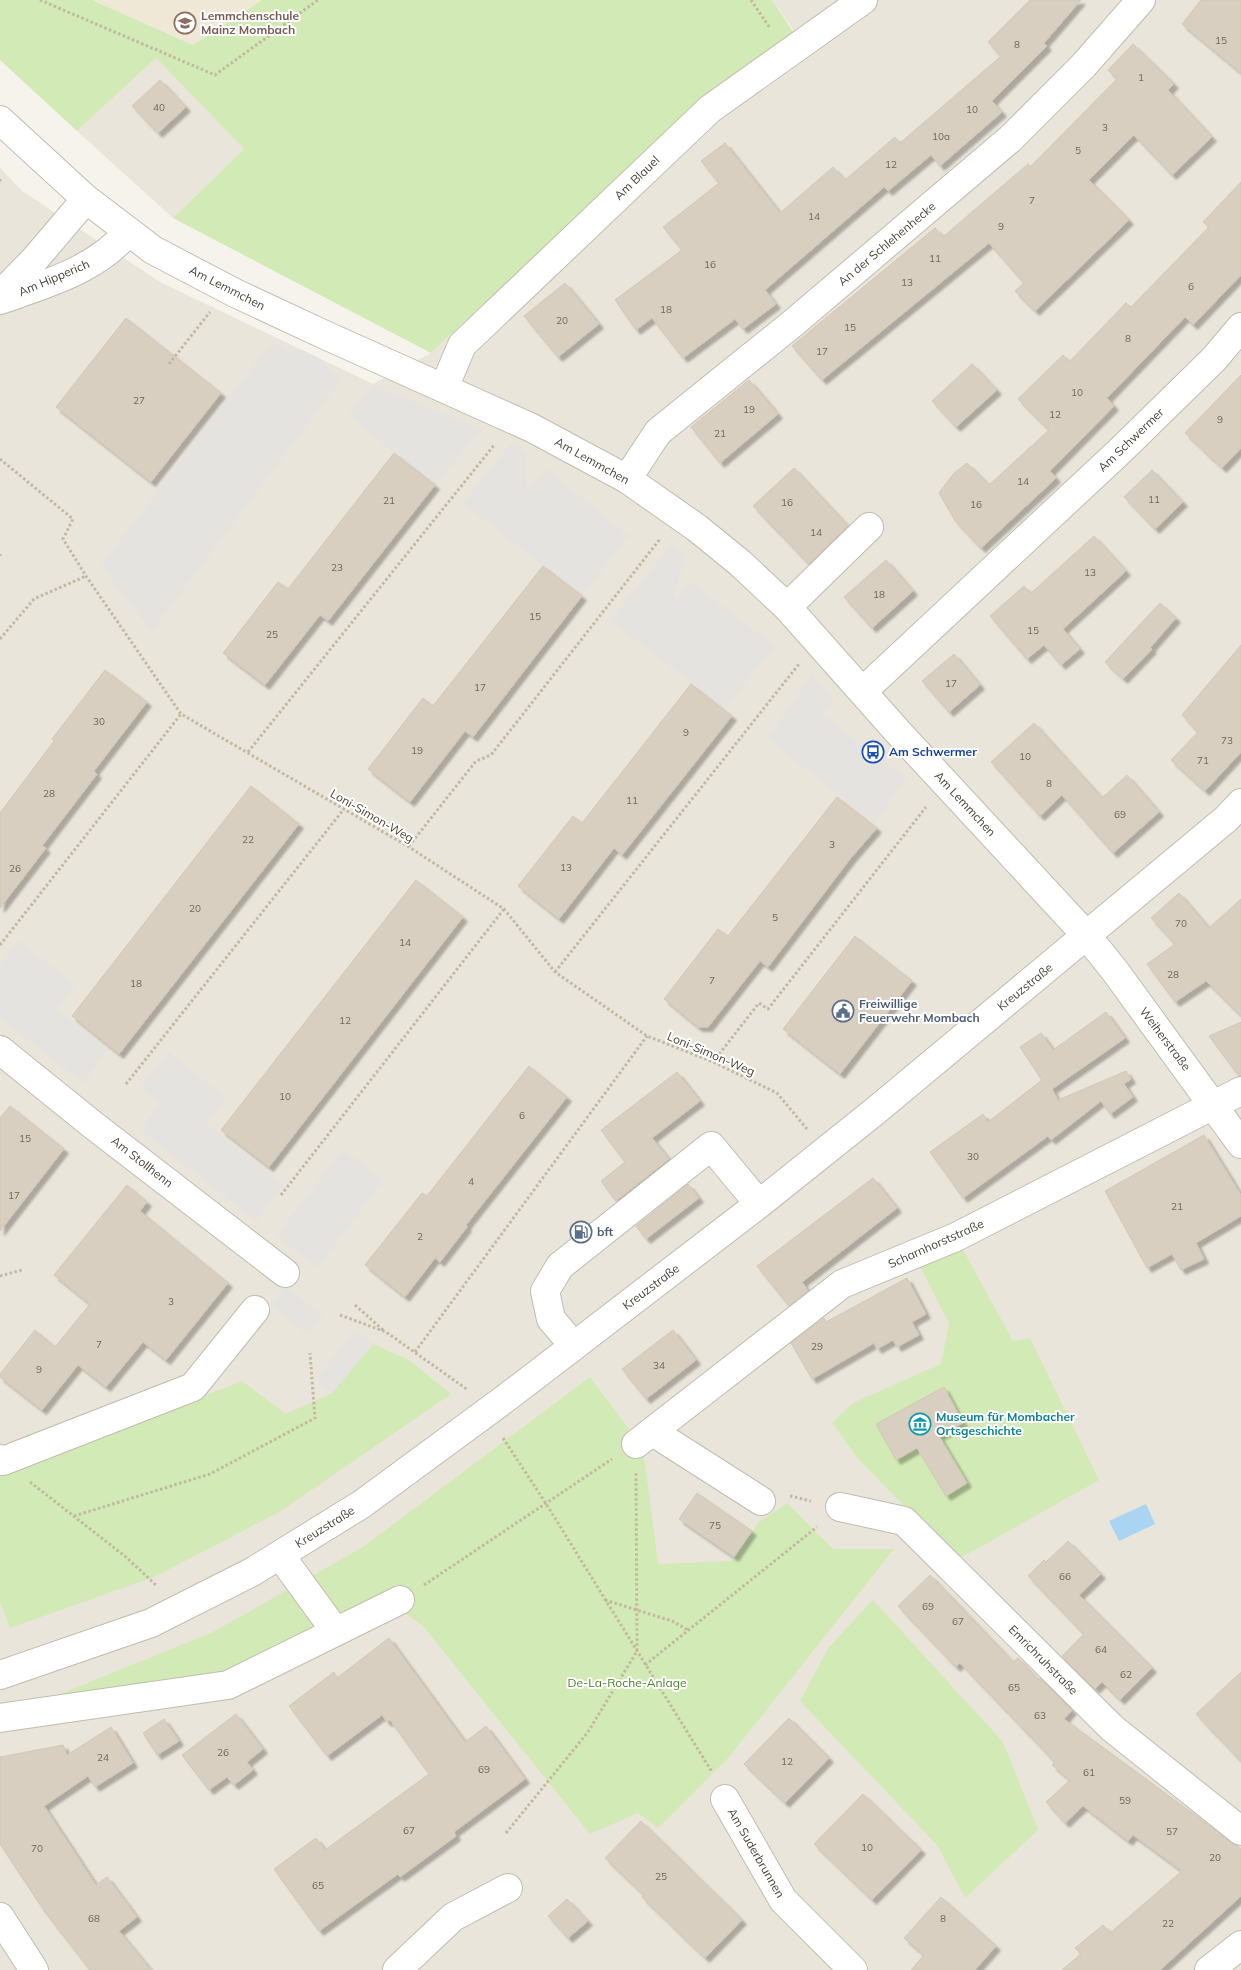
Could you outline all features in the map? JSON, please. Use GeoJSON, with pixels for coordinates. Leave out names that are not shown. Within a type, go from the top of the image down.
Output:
{"type":"FeatureCollection","features":[{"type":"Feature","properties":{"kind":"street","name":"Am Blauel"},"geometry":{"type":"LineString","coordinates":[[444,388],[462,345],[710,109],[863,0]]}},
{"type":"Feature","properties":{"kind":"street","name":"An der Schlehenhecke"},"geometry":{"type":"LineString","coordinates":[[627,479],[658,432],[792,324],[1010,139],[1084,65],[1141,0]]}},
{"type":"Feature","properties":{"kind":"street","name":"Am Lemmchen"},"geometry":{"type":"LineString","coordinates":[[0,120],[86,199],[153,250],[235,293],[532,428],[627,479],[696,528],[740,563],[787,607],[1087,936]]}},
{"type":"Feature","properties":{"kind":"street","name":"Am Hipperich"},"geometry":{"type":"LineString","coordinates":[[0,295],[35,259],[86,199]]}},
{"type":"Feature","properties":{"kind":"street","name":"Am Hipperich"},"geometry":{"type":"LineString","coordinates":[[0,300],[44,285],[92,263],[118,244],[128,232]]}},
{"type":"Feature","properties":{"kind":"street","name":"Am Schwermer"},"geometry":{"type":"LineString","coordinates":[[863,691],[1121,450],[1214,359],[1241,327]]}},
{"type":"Feature","properties":{"kind":"street"},"geometry":{"type":"LineString","coordinates":[[787,607],[869,527]]}},
{"type":"Feature","properties":{"kind":"street","name":"Kreuzstraße"},"geometry":{"type":"LineString","coordinates":[[0,1675],[151,1623],[252,1572],[362,1504],[574,1346],[759,1204],[874,1112],[1087,936],[1226,819],[1241,803]]}},
{"type":"Feature","properties":{"kind":"street","name":"Weiherstraße"},"geometry":{"type":"LineString","coordinates":[[1087,936],[1215,1106],[1241,1144]]}},
{"type":"Feature","properties":{"kind":"street","name":"Am Stollhenn"},"geometry":{"type":"LineString","coordinates":[[0,1050],[285,1273]]}},
{"type":"Feature","properties":{"kind":"street","name":"Scharnhorststraße"},"geometry":{"type":"LineString","coordinates":[[644,1438],[842,1284],[956,1237],[1241,1092]]}},
{"type":"Feature","properties":{"kind":"street"},"geometry":{"type":"LineString","coordinates":[[574,1346],[551,1319],[545,1291],[560,1266],[711,1146],[759,1204]]}},
{"type":"Feature","properties":{"kind":"street"},"geometry":{"type":"LineString","coordinates":[[1,1460],[193,1387],[255,1310]]}},
{"type":"Feature","properties":{"kind":"street"},"geometry":{"type":"LineString","coordinates":[[644,1438],[761,1500]]}},
{"type":"Feature","properties":{"kind":"street","name":"Emrichruhstraße"},"geometry":{"type":"LineString","coordinates":[[840,1507],[904,1521],[1112,1728],[1241,1831]]}},
{"type":"Feature","properties":{"kind":"street"},"geometry":{"type":"LineString","coordinates":[[280,1555],[336,1632]]}},
{"type":"Feature","properties":{"kind":"street"},"geometry":{"type":"LineString","coordinates":[[0,1718],[228,1684],[400,1600]]}},
{"type":"Feature","properties":{"kind":"street","name":"Am Suderbrunnen"},"geometry":{"type":"LineString","coordinates":[[719,1788],[783,1900],[853,1970]]}},
{"type":"Feature","properties":{"kind":"street"},"geometry":{"type":"LineString","coordinates":[[397,1970],[453,1917],[508,1888]]}},
{"type":"Feature","properties":{"kind":"street"},"geometry":{"type":"LineString","coordinates":[[0,1917],[34,1970]]}},
{"type":"Feature","properties":{"kind":"street"},"geometry":{"type":"LineString","coordinates":[[1209,1970],[1241,1945]]}},
{"type":"Feature","properties":{"kind":"path"},"geometry":{"type":"LineString","coordinates":[[40,0],[215,75],[318,0]]}},
{"type":"Feature","properties":{"kind":"path"},"geometry":{"type":"LineString","coordinates":[[169,364],[210,311]]}},
{"type":"Feature","properties":{"kind":"path"},"geometry":{"type":"LineString","coordinates":[[248,752],[498,441]]}},
{"type":"Feature","properties":{"kind":"path","name":"Loni-Simon-Weg"},"geometry":{"type":"LineString","coordinates":[[0,459],[73,519],[64,539],[86,576],[180,714],[408,847],[504,909],[555,972],[647,1036],[713,1062],[777,1093],[807,1130]]}},
{"type":"Feature","properties":{"kind":"path"},"geometry":{"type":"LineString","coordinates":[[408,847],[476,761],[491,755],[661,538]]}},
{"type":"Feature","properties":{"kind":"path"},"geometry":{"type":"LineString","coordinates":[[0,639],[34,599],[86,576]]}},
{"type":"Feature","properties":{"kind":"path"},"geometry":{"type":"LineString","coordinates":[[555,972],[805,658]]}},
{"type":"Feature","properties":{"kind":"path"},"geometry":{"type":"LineString","coordinates":[[0,946],[180,714]]}},
{"type":"Feature","properties":{"kind":"path"},"geometry":{"type":"LineString","coordinates":[[713,1062],[759,1003],[768,1009],[929,804]]}},
{"type":"Feature","properties":{"kind":"path"},"geometry":{"type":"LineString","coordinates":[[126,1084],[344,809]]}},
{"type":"Feature","properties":{"kind":"path"},"geometry":{"type":"LineString","coordinates":[[281,1195],[504,909]]}},
{"type":"Feature","properties":{"kind":"path"},"geometry":{"type":"LineString","coordinates":[[415,1352],[647,1036]]}},
{"type":"Feature","properties":{"kind":"path"},"geometry":{"type":"LineString","coordinates":[[0,1276],[22,1270]]}},
{"type":"Feature","properties":{"kind":"path"},"geometry":{"type":"LineString","coordinates":[[355,1305],[386,1332],[469,1390]]}},
{"type":"Feature","properties":{"kind":"path"},"geometry":{"type":"LineString","coordinates":[[340,1315],[386,1332]]}},
{"type":"Feature","properties":{"kind":"path"},"geometry":{"type":"LineString","coordinates":[[74,1516],[210,1474],[315,1418],[310,1353]]}},
{"type":"Feature","properties":{"kind":"path"},"geometry":{"type":"LineString","coordinates":[[501,1436],[545,1502],[719,1788]]}},
{"type":"Feature","properties":{"kind":"path"},"geometry":{"type":"LineString","coordinates":[[400,1600],[644,1438]]}},
{"type":"Feature","properties":{"kind":"path"},"geometry":{"type":"LineString","coordinates":[[506,1833],[588,1732],[636,1651],[636,1609],[644,1438]]}},
{"type":"Feature","properties":{"kind":"path"},"geometry":{"type":"LineString","coordinates":[[1,1460],[126,1557],[181,1608]]}},
{"type":"Feature","properties":{"kind":"path"},"geometry":{"type":"LineString","coordinates":[[645,1665],[799,1542]]}},
{"type":"Feature","properties":{"kind":"path"},"geometry":{"type":"LineString","coordinates":[[605,1600],[672,1621],[688,1630]]}},
{"type":"Feature","properties":{"kind":"shaded area","name":"Lemmchenschule Mainz Mombach"},"geometry":{"type":"Polygon","coordinates":[[[92,0],[262,0],[193,45],[92,0]]]}},
{"type":"Feature","properties":{"kind":"shaded area"},"geometry":{"type":"Polygon","coordinates":[[[772,0],[1241,0],[1241,1970],[0,1970],[0,168],[22,191],[160,282],[373,384],[431,353],[703,99],[794,31],[772,0]]]}},
{"type":"Feature","properties":{"kind":"shaded area"},"geometry":{"type":"Polygon","coordinates":[[[156,58],[244,149],[173,218],[77,131],[156,58]]]}},
{"type":"Feature","properties":{"kind":"shaded area"},"geometry":{"type":"Polygon","coordinates":[[[272,341],[294,355],[298,348],[324,361],[323,364],[343,378],[152,631],[101,565],[272,341]]]}},
{"type":"Feature","properties":{"kind":"shaded area"},"geometry":{"type":"Polygon","coordinates":[[[373,385],[482,430],[435,485],[348,415],[373,385]]]}},
{"type":"Feature","properties":{"kind":"shaded area"},"geometry":{"type":"Polygon","coordinates":[[[511,443],[528,452],[525,458],[525,467],[526,483],[529,489],[546,469],[629,536],[582,596],[463,503],[511,443]]]}},
{"type":"Feature","properties":{"kind":"shaded area"},"geometry":{"type":"Polygon","coordinates":[[[672,544],[687,556],[673,595],[677,599],[690,581],[775,646],[725,709],[610,620],[672,544]]]}},
{"type":"Feature","properties":{"kind":"shaded area"},"geometry":{"type":"Polygon","coordinates":[[[812,675],[834,697],[822,714],[907,779],[874,823],[767,738],[812,675]]]}},
{"type":"Feature","properties":{"kind":"shaded area"},"geometry":{"type":"Polygon","coordinates":[[[19,941],[76,985],[58,1009],[109,1050],[83,1083],[0,1018],[0,965],[19,941]]]}},
{"type":"Feature","properties":{"kind":"shaded area"},"geometry":{"type":"Polygon","coordinates":[[[169,1052],[226,1098],[206,1123],[284,1185],[256,1221],[140,1130],[160,1104],[140,1088],[169,1052]]]}},
{"type":"Feature","properties":{"kind":"shaded area"},"geometry":{"type":"Polygon","coordinates":[[[343,1149],[384,1180],[318,1268],[276,1236],[343,1149]]]}},
{"type":"Feature","properties":{"kind":"shaded area"},"geometry":{"type":"Polygon","coordinates":[[[286,1286],[323,1316],[308,1335],[270,1305],[286,1286]]]}},
{"type":"Feature","properties":{"kind":"shaded area"},"geometry":{"type":"Polygon","coordinates":[[[356,1329],[373,1344],[332,1393],[316,1379],[356,1329]]]}},
{"type":"Feature","properties":{"kind":"green space"},"geometry":{"type":"Polygon","coordinates":[[[0,0],[92,0],[193,45],[262,0],[772,0],[794,33],[703,99],[431,353],[173,218],[244,149],[156,58],[77,131],[0,60],[0,0]]]}},
{"type":"Feature","properties":{"kind":"green space"},"geometry":{"type":"Polygon","coordinates":[[[956,1237],[1013,1341],[1030,1338],[1099,1480],[957,1560],[858,1459],[832,1423],[853,1403],[941,1364],[949,1323],[916,1259],[956,1237]]]}},
{"type":"Feature","properties":{"kind":"green space"},"geometry":{"type":"Polygon","coordinates":[[[373,1344],[409,1360],[451,1394],[281,1511],[154,1577],[10,1628],[0,1602],[0,1476],[242,1381],[286,1414],[332,1393],[373,1344]]]}},
{"type":"Feature","properties":{"kind":"green space","name":"De-La-Roche-Anlage"},"geometry":{"type":"Polygon","coordinates":[[[590,1377],[643,1448],[658,1564],[732,1561],[758,1523],[787,1503],[833,1549],[894,1549],[729,1757],[658,1828],[638,1813],[590,1834],[423,1626],[382,1597],[226,1676],[41,1702],[213,1632],[363,1547],[590,1377]]]}},
{"type":"Feature","properties":{"kind":"green space"},"geometry":{"type":"Polygon","coordinates":[[[873,1600],[1003,1742],[1038,1830],[965,1898],[937,1845],[800,1701],[829,1647],[873,1600]]]}},
{"type":"Feature","properties":{"kind":"water"},"geometry":{"type":"Polygon","coordinates":[[[1146,1504],[1155,1524],[1119,1541],[1109,1521],[1146,1504]]]}},
{"type":"Feature","properties":{"kind":"building"},"geometry":{"type":"Polygon","coordinates":[[[1030,0],[1081,0],[1044,43],[1047,46],[992,101],[1002,112],[940,166],[931,155],[888,191],[884,187],[765,290],[776,304],[743,329],[735,319],[683,358],[652,318],[636,330],[615,300],[682,250],[663,227],[719,183],[701,161],[725,143],[780,213],[833,167],[845,180],[895,137],[900,143],[1001,56],[988,42],[1030,0]]]}},
{"type":"Feature","properties":{"kind":"building"},"geometry":{"type":"Polygon","coordinates":[[[1201,0],[1241,0],[1241,73],[1182,24],[1201,0]]]}},
{"type":"Feature","properties":{"kind":"building"},"geometry":{"type":"Polygon","coordinates":[[[1133,44],[1174,84],[1168,90],[1212,137],[1172,175],[1134,135],[1089,180],[1129,220],[1035,311],[1015,291],[1024,283],[989,243],[822,380],[792,346],[935,228],[943,237],[1028,164],[1030,167],[1117,79],[1108,70],[1133,44]]]}},
{"type":"Feature","properties":{"kind":"building"},"geometry":{"type":"Polygon","coordinates":[[[160,80],[186,107],[158,133],[132,106],[160,80]]]}},
{"type":"Feature","properties":{"kind":"building"},"geometry":{"type":"Polygon","coordinates":[[[1241,182],[1241,275],[1193,325],[1185,317],[1107,398],[1114,406],[1050,471],[1056,478],[981,548],[956,522],[939,493],[954,473],[967,463],[989,485],[1049,430],[1018,399],[1063,355],[1070,361],[1126,303],[1131,307],[1209,227],[1203,222],[1241,182]]]}},
{"type":"Feature","properties":{"kind":"building"},"geometry":{"type":"Polygon","coordinates":[[[565,283],[599,324],[558,357],[524,316],[565,283]]]}},
{"type":"Feature","properties":{"kind":"building"},"geometry":{"type":"Polygon","coordinates":[[[126,318],[221,393],[151,482],[56,407],[126,318]]]}},
{"type":"Feature","properties":{"kind":"building"},"geometry":{"type":"Polygon","coordinates":[[[972,364],[997,390],[956,427],[932,401],[972,364]]]}},
{"type":"Feature","properties":{"kind":"building"},"geometry":{"type":"Polygon","coordinates":[[[1241,375],[1241,448],[1222,468],[1185,433],[1241,375]]]}},
{"type":"Feature","properties":{"kind":"building"},"geometry":{"type":"Polygon","coordinates":[[[749,380],[778,414],[720,463],[691,427],[749,380]]]}},
{"type":"Feature","properties":{"kind":"building"},"geometry":{"type":"Polygon","coordinates":[[[394,453],[435,485],[328,621],[320,615],[265,685],[223,653],[278,582],[288,589],[394,453]]]}},
{"type":"Feature","properties":{"kind":"building"},"geometry":{"type":"Polygon","coordinates":[[[794,468],[848,526],[809,564],[753,506],[794,468]]]}},
{"type":"Feature","properties":{"kind":"building"},"geometry":{"type":"Polygon","coordinates":[[[1152,470],[1183,502],[1155,529],[1124,497],[1152,470]]]}},
{"type":"Feature","properties":{"kind":"building"},"geometry":{"type":"Polygon","coordinates":[[[1094,536],[1126,571],[1063,629],[1080,649],[1061,665],[1044,645],[1027,659],[990,616],[1024,586],[1031,593],[1094,536]]]}},
{"type":"Feature","properties":{"kind":"building"},"geometry":{"type":"Polygon","coordinates":[[[886,560],[913,591],[872,628],[844,597],[886,560]]]}},
{"type":"Feature","properties":{"kind":"building"},"geometry":{"type":"Polygon","coordinates":[[[543,566],[582,596],[473,737],[465,731],[410,802],[368,769],[423,698],[433,706],[543,566]]]}},
{"type":"Feature","properties":{"kind":"building"},"geometry":{"type":"Polygon","coordinates":[[[1160,603],[1176,618],[1150,648],[1152,649],[1123,679],[1105,662],[1160,603]]]}},
{"type":"Feature","properties":{"kind":"building"},"geometry":{"type":"Polygon","coordinates":[[[1241,645],[1241,752],[1205,791],[1171,760],[1198,732],[1182,715],[1241,645]]]}},
{"type":"Feature","properties":{"kind":"building"},"geometry":{"type":"Polygon","coordinates":[[[954,654],[980,685],[949,712],[922,681],[954,654]]]}},
{"type":"Feature","properties":{"kind":"building"},"geometry":{"type":"Polygon","coordinates":[[[105,670],[147,702],[94,771],[97,774],[42,846],[46,848],[0,908],[0,813],[54,741],[52,739],[105,670]]]}},
{"type":"Feature","properties":{"kind":"building"},"geometry":{"type":"Polygon","coordinates":[[[691,684],[732,716],[622,855],[614,848],[559,919],[518,886],[573,816],[582,823],[691,684]]]}},
{"type":"Feature","properties":{"kind":"building"},"geometry":{"type":"Polygon","coordinates":[[[1034,723],[1102,798],[1127,775],[1159,812],[1113,853],[1062,795],[1040,816],[991,762],[1034,723]]]}},
{"type":"Feature","properties":{"kind":"building"},"geometry":{"type":"Polygon","coordinates":[[[251,786],[299,824],[119,1054],[72,1016],[251,786]]]}},
{"type":"Feature","properties":{"kind":"building"},"geometry":{"type":"Polygon","coordinates":[[[837,797],[877,828],[850,859],[768,967],[760,961],[708,1027],[698,1027],[664,999],[718,929],[728,936],[837,797]]]}},
{"type":"Feature","properties":{"kind":"building"},"geometry":{"type":"Polygon","coordinates":[[[416,880],[463,917],[269,1167],[221,1130],[416,880]]]}},
{"type":"Feature","properties":{"kind":"building"},"geometry":{"type":"Polygon","coordinates":[[[1179,893],[1209,928],[1241,899],[1241,1016],[1206,981],[1175,1002],[1147,964],[1175,944],[1151,918],[1179,893]]]}},
{"type":"Feature","properties":{"kind":"building","name":"Freiwillige Feuerwehr Mombach"},"geometry":{"type":"Polygon","coordinates":[[[855,936],[912,981],[840,1074],[783,1029],[855,936]]]}},
{"type":"Feature","properties":{"kind":"building"},"geometry":{"type":"Polygon","coordinates":[[[1106,1012],[1125,1038],[1052,1089],[1058,1100],[1126,1071],[1131,1079],[1124,1084],[1133,1097],[1110,1114],[1101,1101],[1051,1140],[1048,1136],[963,1198],[930,1152],[983,1114],[988,1122],[1042,1080],[1020,1047],[1041,1033],[1053,1050],[1106,1012]]]}},
{"type":"Feature","properties":{"kind":"building"},"geometry":{"type":"Polygon","coordinates":[[[1241,1022],[1241,1076],[1239,1076],[1209,1036],[1241,1022]]]}},
{"type":"Feature","properties":{"kind":"building"},"geometry":{"type":"Polygon","coordinates":[[[529,1066],[567,1097],[466,1225],[467,1227],[440,1262],[435,1258],[405,1297],[365,1265],[422,1193],[427,1196],[529,1066]]]}},
{"type":"Feature","properties":{"kind":"building"},"geometry":{"type":"Polygon","coordinates":[[[677,1072],[700,1101],[652,1138],[669,1159],[616,1201],[601,1181],[625,1162],[601,1130],[677,1072]]]}},
{"type":"Feature","properties":{"kind":"building"},"geometry":{"type":"Polygon","coordinates":[[[10,1106],[64,1149],[0,1231],[0,1118],[10,1106]]]}},
{"type":"Feature","properties":{"kind":"building"},"geometry":{"type":"Polygon","coordinates":[[[1204,1135],[1241,1195],[1241,1216],[1196,1243],[1204,1259],[1181,1270],[1172,1254],[1147,1268],[1105,1191],[1204,1135]]]}},
{"type":"Feature","properties":{"kind":"building"},"geometry":{"type":"Polygon","coordinates":[[[873,1178],[897,1208],[802,1282],[808,1291],[789,1306],[757,1266],[873,1178]]]}},
{"type":"Feature","properties":{"kind":"building"},"geometry":{"type":"Polygon","coordinates":[[[688,1184],[699,1198],[646,1239],[636,1226],[688,1184]]]}},
{"type":"Feature","properties":{"kind":"building"},"geometry":{"type":"Polygon","coordinates":[[[127,1185],[147,1202],[140,1211],[228,1283],[166,1360],[143,1342],[106,1387],[78,1365],[42,1410],[0,1377],[0,1374],[35,1330],[55,1347],[90,1304],[54,1275],[127,1185]]]}},
{"type":"Feature","properties":{"kind":"building"},"geometry":{"type":"Polygon","coordinates":[[[907,1278],[926,1314],[912,1322],[919,1335],[897,1347],[893,1340],[877,1349],[874,1343],[812,1379],[791,1343],[824,1318],[826,1322],[907,1278]]]}},
{"type":"Feature","properties":{"kind":"building"},"geometry":{"type":"Polygon","coordinates":[[[673,1330],[696,1360],[646,1399],[622,1369],[673,1330]]]}},
{"type":"Feature","properties":{"kind":"building","name":"Museum für Mombacher Ortsgeschichte"},"geometry":{"type":"Polygon","coordinates":[[[944,1387],[963,1423],[939,1436],[967,1483],[946,1496],[917,1448],[896,1460],[876,1424],[944,1387]]]}},
{"type":"Feature","properties":{"kind":"building"},"geometry":{"type":"Polygon","coordinates":[[[697,1493],[752,1531],[734,1557],[679,1519],[697,1493]]]}},
{"type":"Feature","properties":{"kind":"building"},"geometry":{"type":"Polygon","coordinates":[[[1068,1541],[1101,1574],[1079,1595],[1152,1668],[1120,1700],[1102,1682],[1095,1689],[1062,1656],[1084,1634],[1028,1576],[1044,1560],[1046,1562],[1068,1541]]]}},
{"type":"Feature","properties":{"kind":"building"},"geometry":{"type":"Polygon","coordinates":[[[930,1575],[1013,1662],[1018,1658],[1038,1680],[1040,1678],[1072,1710],[1064,1719],[1241,1849],[1241,1896],[1160,1970],[1062,1970],[1081,1954],[1075,1948],[1103,1925],[1110,1933],[1182,1871],[1133,1835],[1128,1841],[1083,1806],[1065,1823],[1046,1802],[1070,1780],[1052,1765],[1055,1762],[960,1663],[956,1667],[898,1606],[930,1575]]]}},
{"type":"Feature","properties":{"kind":"building"},"geometry":{"type":"Polygon","coordinates":[[[389,1638],[465,1742],[486,1726],[525,1779],[454,1832],[456,1836],[400,1877],[398,1874],[319,1931],[274,1869],[316,1838],[325,1850],[429,1774],[390,1720],[387,1722],[382,1715],[327,1756],[289,1706],[334,1672],[337,1678],[389,1638]]]}},
{"type":"Feature","properties":{"kind":"building"},"geometry":{"type":"Polygon","coordinates":[[[1241,1672],[1241,1761],[1196,1714],[1241,1672]]]}},
{"type":"Feature","properties":{"kind":"building"},"geometry":{"type":"Polygon","coordinates":[[[236,1714],[263,1749],[247,1762],[253,1770],[234,1785],[227,1777],[209,1790],[182,1755],[236,1714]]]}},
{"type":"Feature","properties":{"kind":"building"},"geometry":{"type":"Polygon","coordinates":[[[789,1718],[829,1758],[785,1803],[744,1764],[789,1718]]]}},
{"type":"Feature","properties":{"kind":"building"},"geometry":{"type":"Polygon","coordinates":[[[164,1719],[179,1741],[157,1755],[143,1733],[164,1719]]]}},
{"type":"Feature","properties":{"kind":"building"},"geometry":{"type":"Polygon","coordinates":[[[111,1727],[133,1763],[95,1787],[88,1776],[44,1806],[96,1885],[107,1877],[137,1917],[119,1931],[151,1970],[90,1970],[45,1912],[0,1844],[0,1757],[63,1745],[67,1755],[111,1727]]]}},
{"type":"Feature","properties":{"kind":"building"},"geometry":{"type":"Polygon","coordinates":[[[863,1794],[921,1850],[872,1900],[814,1844],[863,1794]]]}},
{"type":"Feature","properties":{"kind":"building"},"geometry":{"type":"Polygon","coordinates":[[[641,1821],[742,1920],[705,1958],[605,1858],[641,1821]]]}},
{"type":"Feature","properties":{"kind":"building"},"geometry":{"type":"Polygon","coordinates":[[[941,1897],[996,1946],[975,1970],[911,1970],[924,1955],[904,1938],[941,1897]]]}},
{"type":"Feature","properties":{"kind":"building"},"geometry":{"type":"Polygon","coordinates":[[[567,1899],[588,1921],[568,1938],[548,1916],[567,1899]]]}},
{"type":"Feature","properties":{"kind":"place","name":"Lemmchenschule Mainz Mombach"},"geometry":{"type":"Point","coordinates":[185,23]}},
{"type":"Feature","properties":{"kind":"place","name":"Am Schwermer"},"geometry":{"type":"Point","coordinates":[873,752]}},
{"type":"Feature","properties":{"kind":"place","name":"Freiwillige Feuerwehr Mombach"},"geometry":{"type":"Point","coordinates":[843,1011]}},
{"type":"Feature","properties":{"kind":"place","name":"bft"},"geometry":{"type":"Point","coordinates":[581,1232]}},
{"type":"Feature","properties":{"kind":"place","name":"Museum für Mombacher Ortsgeschichte"},"geometry":{"type":"Point","coordinates":[920,1424]}}]}
